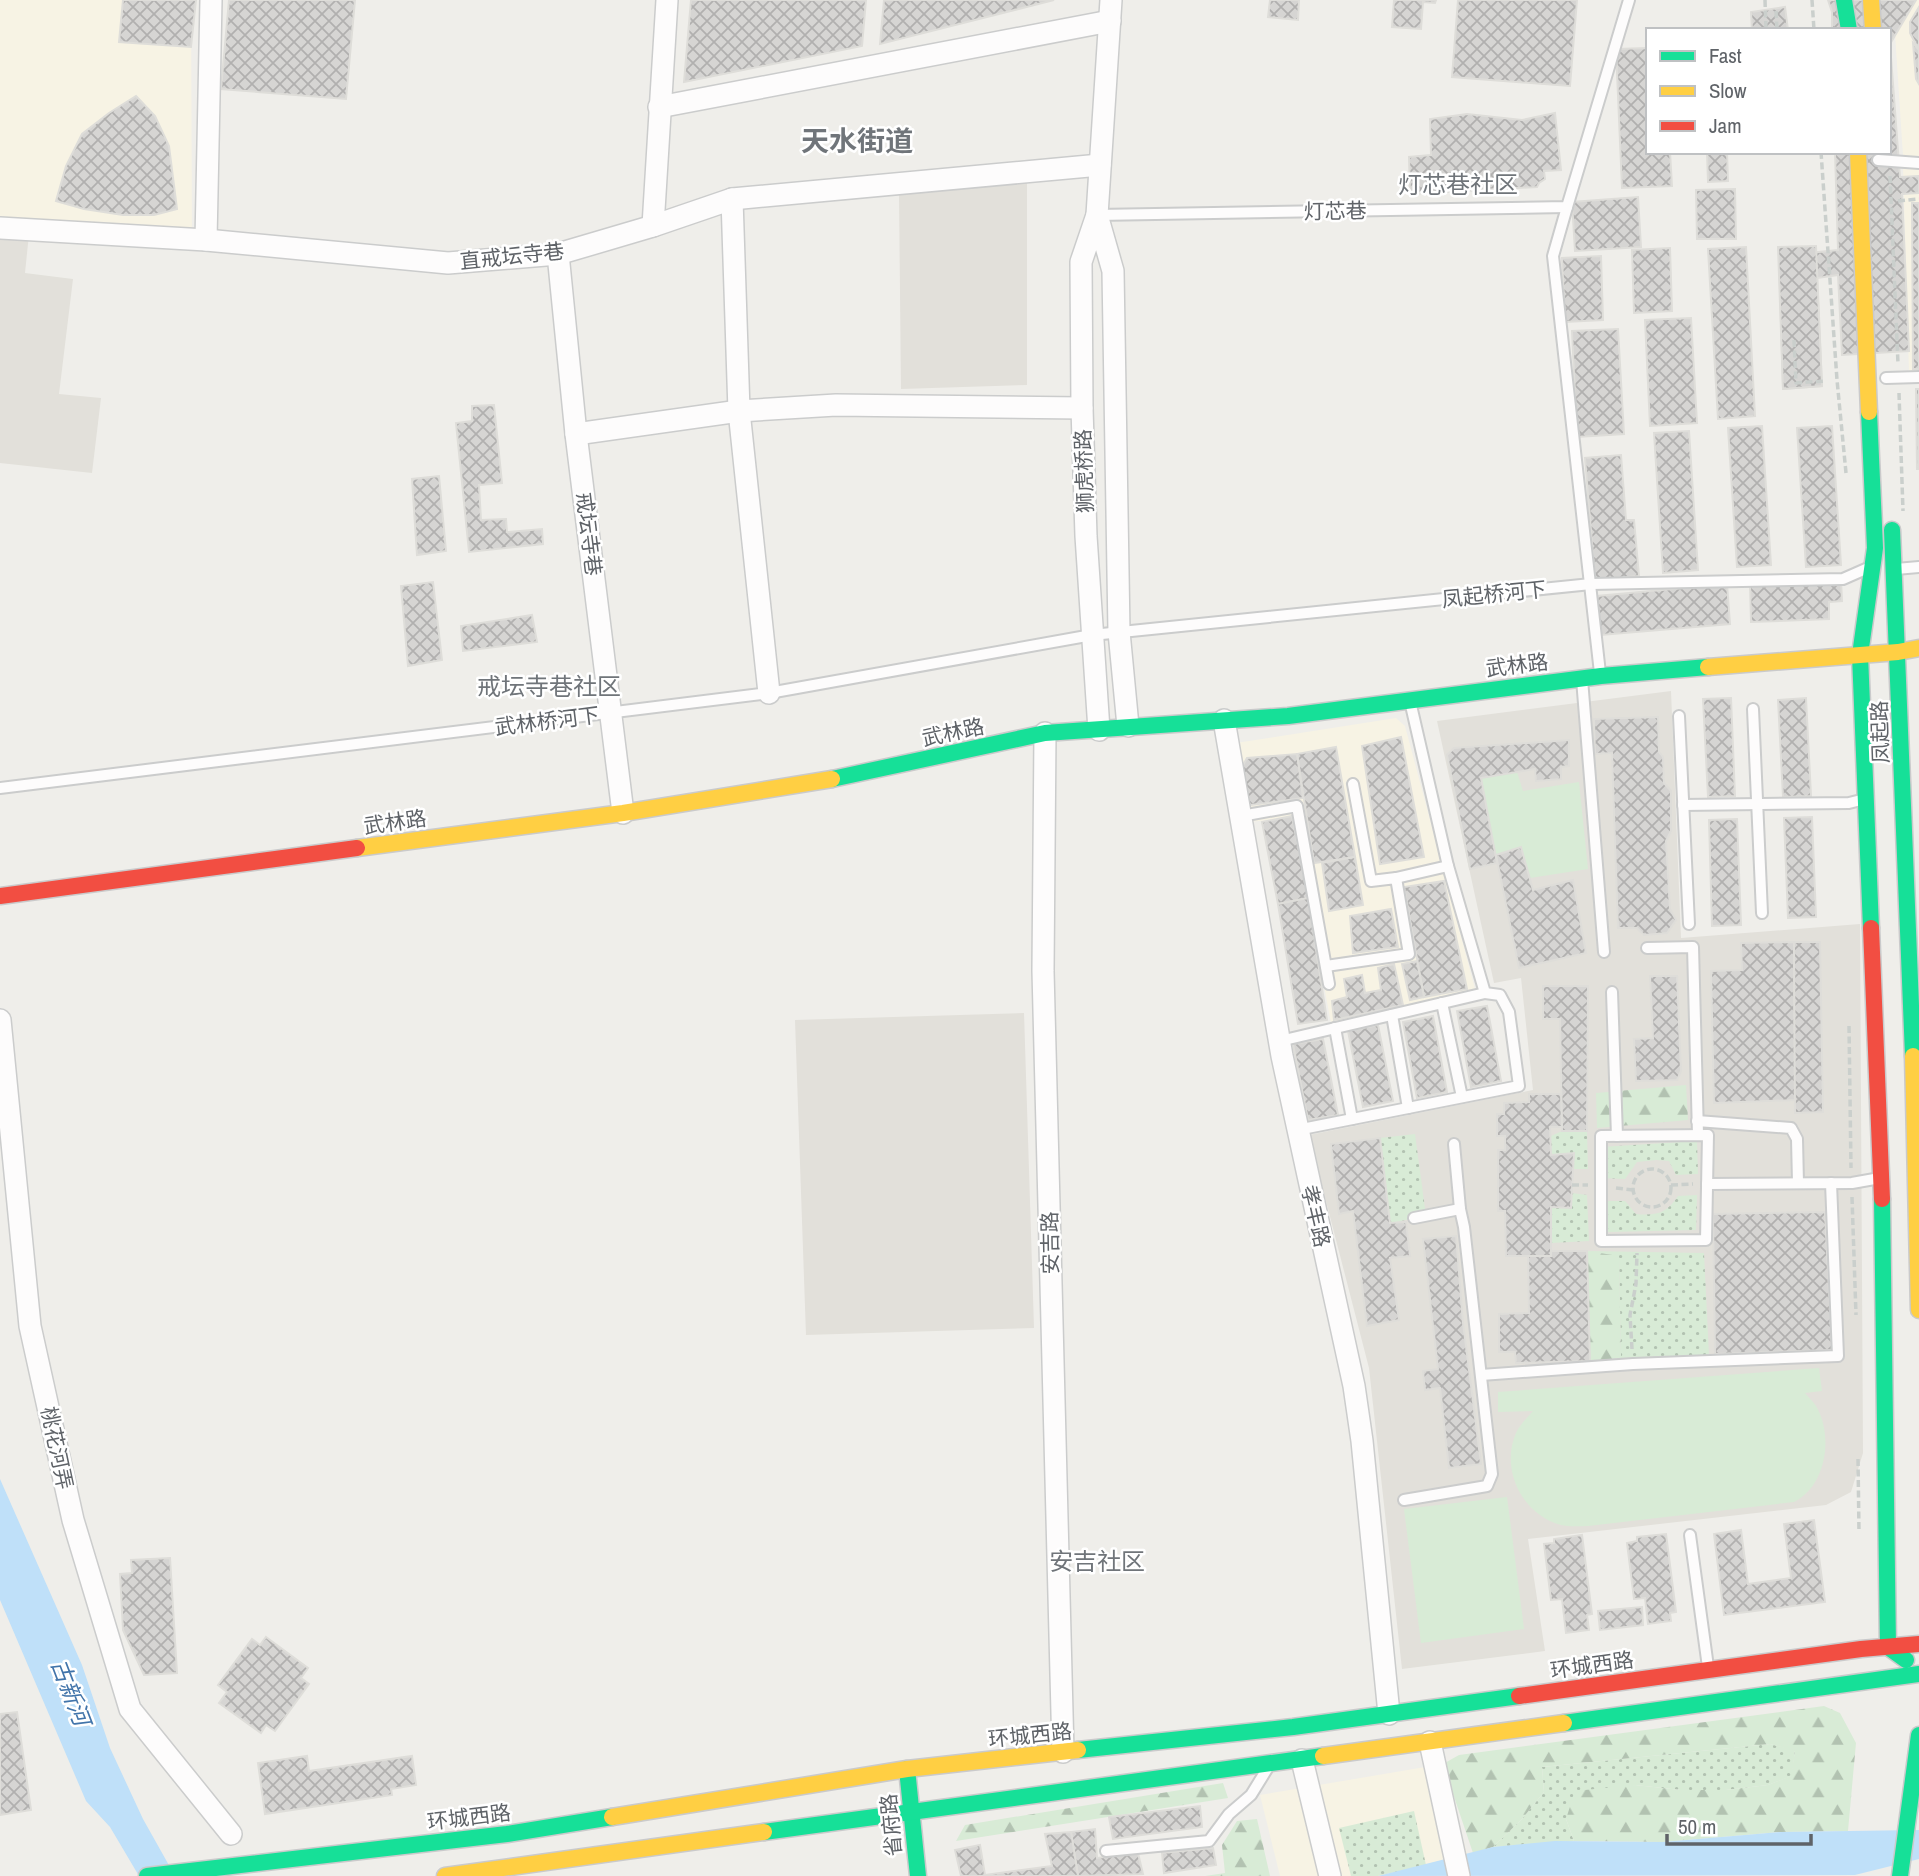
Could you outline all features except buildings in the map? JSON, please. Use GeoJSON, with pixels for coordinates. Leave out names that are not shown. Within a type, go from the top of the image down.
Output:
{"type":"FeatureCollection","features":[{"type":"Feature","properties":{"kind":"main road"},"geometry":{"type":"LineString","coordinates":[[1844,0],[1849,28]]}},
{"type":"Feature","properties":{"kind":"main road"},"geometry":{"type":"LineString","coordinates":[[1871,0],[1872,28]]}},
{"type":"Feature","properties":{"kind":"main road"},"geometry":{"type":"LineString","coordinates":[[1857,154],[1875,548],[1860,655],[1882,1178],[1882,1394],[1888,1647],[1919,1672]]}},
{"type":"Feature","properties":{"kind":"main road","name":"凤起路"},"geometry":{"type":"LineString","coordinates":[[1891,515],[1913,900],[1919,1310]]}},
{"type":"Feature","properties":{"kind":"main road","name":"武林路"},"geometry":{"type":"LineString","coordinates":[[0,896],[623,813],[846,777],[1045,733],[1288,716],[1582,678],[1898,652],[1919,648]]}},
{"type":"Feature","properties":{"kind":"main road","name":"环城西路"},"geometry":{"type":"LineString","coordinates":[[147,1876],[507,1834],[907,1769],[1293,1727],[1919,1644]]}},
{"type":"Feature","properties":{"kind":"main road"},"geometry":{"type":"LineString","coordinates":[[445,1876],[912,1810],[1302,1760],[1919,1672]]}},
{"type":"Feature","properties":{"kind":"main road"},"geometry":{"type":"LineString","coordinates":[[1900,1876],[1919,1735]]}},
{"type":"Feature","properties":{"kind":"main road","name":"省府路"},"geometry":{"type":"LineString","coordinates":[[907,1769],[917,1870]]}},
{"type":"Feature","properties":{"kind":"street"},"geometry":{"type":"LineString","coordinates":[[206,240],[211,0]]}},
{"type":"Feature","properties":{"kind":"street"},"geometry":{"type":"LineString","coordinates":[[653,226],[667,0]]}},
{"type":"Feature","properties":{"kind":"street"},"geometry":{"type":"LineString","coordinates":[[659,107],[1111,10]]}},
{"type":"Feature","properties":{"kind":"street","name":"狮虎桥路"},"geometry":{"type":"LineString","coordinates":[[1099,730],[1082,408],[1081,262],[1097,215],[1111,10]]}},
{"type":"Feature","properties":{"kind":"street","name":"直戒坛寺巷"},"geometry":{"type":"LineString","coordinates":[[0,228],[206,240],[449,263],[558,254],[732,199],[1100,164]]}},
{"type":"Feature","properties":{"kind":"street"},"geometry":{"type":"LineString","coordinates":[[732,199],[739,411],[769,693]]}},
{"type":"Feature","properties":{"kind":"street","name":"狮虎桥路"},"geometry":{"type":"LineString","coordinates":[[1097,215],[1113,271],[1119,632],[1128,726]]}},
{"type":"Feature","properties":{"kind":"street","name":"戒坛寺巷"},"geometry":{"type":"LineString","coordinates":[[558,254],[576,433],[623,813]]}},
{"type":"Feature","properties":{"kind":"street"},"geometry":{"type":"LineString","coordinates":[[576,433],[739,411],[836,405],[1082,408]]}},
{"type":"Feature","properties":{"kind":"street","name":"孝丰路"},"geometry":{"type":"LineString","coordinates":[[1224,720],[1297,1130],[1354,1386],[1362,1441],[1389,1714]]}},
{"type":"Feature","properties":{"kind":"street","name":"安吉路"},"geometry":{"type":"LineString","coordinates":[[1045,733],[1043,971],[1063,1752]]}},
{"type":"Feature","properties":{"kind":"street","name":"桃花河弄"},"geometry":{"type":"LineString","coordinates":[[0,1020],[30,1326],[73,1520],[130,1709],[231,1834]]}},
{"type":"Feature","properties":{"kind":"street"},"geometry":{"type":"LineString","coordinates":[[1430,1742],[1460,1876]]}},
{"type":"Feature","properties":{"kind":"street"},"geometry":{"type":"LineString","coordinates":[[1302,1760],[1330,1876]]}},
{"type":"Feature","properties":{"kind":"lane"},"geometry":{"type":"LineString","coordinates":[[1601,676],[1553,256],[1629,0]]}},
{"type":"Feature","properties":{"kind":"lane"},"geometry":{"type":"LineString","coordinates":[[1878,162],[1919,163]]}},
{"type":"Feature","properties":{"kind":"lane","name":"灯芯巷"},"geometry":{"type":"LineString","coordinates":[[1097,215],[1567,207]]}},
{"type":"Feature","properties":{"kind":"lane"},"geometry":{"type":"LineString","coordinates":[[1886,378],[1919,377]]}},
{"type":"Feature","properties":{"kind":"lane","name":"凤起桥河下"},"geometry":{"type":"LineString","coordinates":[[1092,635],[1591,584],[1843,579],[1873,565],[1893,563],[1919,567]]}},
{"type":"Feature","properties":{"kind":"lane","name":"武林桥河下"},"geometry":{"type":"LineString","coordinates":[[0,788],[769,693],[1092,635]]}},
{"type":"Feature","properties":{"kind":"lane"},"geometry":{"type":"LineString","coordinates":[[1582,678],[1604,952]]}},
{"type":"Feature","properties":{"kind":"lane"},"geometry":{"type":"LineString","coordinates":[[1410,701],[1448,866],[1485,993]]}},
{"type":"Feature","properties":{"kind":"lane"},"geometry":{"type":"LineString","coordinates":[[1753,709],[1762,913]]}},
{"type":"Feature","properties":{"kind":"lane"},"geometry":{"type":"LineString","coordinates":[[1679,716],[1689,924]]}},
{"type":"Feature","properties":{"kind":"lane"},"geometry":{"type":"LineString","coordinates":[[1353,784],[1371,881],[1448,866]]}},
{"type":"Feature","properties":{"kind":"lane"},"geometry":{"type":"LineString","coordinates":[[1683,805],[1849,803],[1866,799]]}},
{"type":"Feature","properties":{"kind":"lane"},"geometry":{"type":"LineString","coordinates":[[1241,816],[1297,806],[1329,984]]}},
{"type":"Feature","properties":{"kind":"lane"},"geometry":{"type":"LineString","coordinates":[[1326,966],[1409,954],[1396,878]]}},
{"type":"Feature","properties":{"kind":"lane"},"geometry":{"type":"LineString","coordinates":[[1647,948],[1693,947],[1698,1135]]}},
{"type":"Feature","properties":{"kind":"lane"},"geometry":{"type":"LineString","coordinates":[[1612,992],[1616,1136]]}},
{"type":"Feature","properties":{"kind":"lane"},"geometry":{"type":"LineString","coordinates":[[1280,1041],[1485,993],[1500,995],[1509,1013],[1519,1086],[1297,1130]]}},
{"type":"Feature","properties":{"kind":"lane"},"geometry":{"type":"LineString","coordinates":[[1442,1003],[1462,1097]]}},
{"type":"Feature","properties":{"kind":"lane"},"geometry":{"type":"LineString","coordinates":[[1392,1015],[1408,1108]]}},
{"type":"Feature","properties":{"kind":"lane"},"geometry":{"type":"LineString","coordinates":[[1335,1028],[1352,1119]]}},
{"type":"Feature","properties":{"kind":"lane"},"geometry":{"type":"LineString","coordinates":[[1697,1121],[1790,1128],[1797,1139],[1798,1183]]}},
{"type":"Feature","properties":{"kind":"lane"},"geometry":{"type":"LineString","coordinates":[[1708,1135],[1706,1240],[1601,1241],[1601,1136],[1616,1136],[1708,1135]]}},
{"type":"Feature","properties":{"kind":"lane"},"geometry":{"type":"LineString","coordinates":[[1404,1500],[1487,1486],[1492,1474],[1454,1144]]}},
{"type":"Feature","properties":{"kind":"lane"},"geometry":{"type":"LineString","coordinates":[[1707,1184],[1852,1183],[1882,1178]]}},
{"type":"Feature","properties":{"kind":"lane"},"geometry":{"type":"LineString","coordinates":[[1481,1375],[1633,1364],[1838,1356],[1831,1183]]}},
{"type":"Feature","properties":{"kind":"lane"},"geometry":{"type":"LineString","coordinates":[[1414,1219],[1460,1209]]}},
{"type":"Feature","properties":{"kind":"lane"},"geometry":{"type":"LineString","coordinates":[[1690,1535],[1708,1670]]}},
{"type":"Feature","properties":{"kind":"lane"},"geometry":{"type":"LineString","coordinates":[[1106,1852],[1209,1841],[1228,1815],[1251,1796],[1270,1764]]}},
{"type":"Feature","properties":{"kind":"path"},"geometry":{"type":"LineString","coordinates":[[1765,0],[1766,28]]}},
{"type":"Feature","properties":{"kind":"path"},"geometry":{"type":"LineString","coordinates":[[1812,0],[1814,28]]}},
{"type":"Feature","properties":{"kind":"path"},"geometry":{"type":"LineString","coordinates":[[1776,11],[1777,28]]}},
{"type":"Feature","properties":{"kind":"path"},"geometry":{"type":"LineString","coordinates":[[1898,201],[1919,199]]}},
{"type":"Feature","properties":{"kind":"path"},"geometry":{"type":"LineString","coordinates":[[1794,340],[1796,383],[1825,381]]}},
{"type":"Feature","properties":{"kind":"path"},"geometry":{"type":"LineString","coordinates":[[1653,1169],[1665,1174],[1671,1185],[1669,1197],[1655,1207],[1649,1207],[1639,1201],[1633,1190],[1637,1178],[1646,1170],[1653,1169]]}},
{"type":"Feature","properties":{"kind":"path"},"geometry":{"type":"LineString","coordinates":[[1671,1185],[1707,1184]]}},
{"type":"Feature","properties":{"kind":"path"},"geometry":{"type":"LineString","coordinates":[[1633,1364],[1630,1315],[1639,1264],[1636,1241]]}},
{"type":"Feature","properties":{"kind":"shaded area"},"geometry":{"type":"Polygon","coordinates":[[[0,0],[191,0],[192,239],[0,220],[0,0]]]}},
{"type":"Feature","properties":{"kind":"shaded area"},"geometry":{"type":"Polygon","coordinates":[[[1895,0],[1919,0],[1919,157],[1903,156],[1893,3],[1895,0]]]}},
{"type":"Feature","properties":{"kind":"shaded area"},"geometry":{"type":"Polygon","coordinates":[[[1903,168],[1919,169],[1919,372],[1909,372],[1903,168]]]}},
{"type":"Feature","properties":{"kind":"shaded area"},"geometry":{"type":"Polygon","coordinates":[[[1027,181],[1027,385],[901,389],[899,193],[1027,181]]]}},
{"type":"Feature","properties":{"kind":"shaded area"},"geometry":{"type":"Polygon","coordinates":[[[0,220],[30,224],[25,273],[73,279],[59,394],[101,398],[92,473],[0,463],[0,220]]]}},
{"type":"Feature","properties":{"kind":"shaded area"},"geometry":{"type":"Polygon","coordinates":[[[1671,691],[1681,938],[1860,924],[1863,1453],[1851,1492],[1826,1505],[1528,1539],[1545,1651],[1402,1669],[1369,1368],[1309,1135],[1533,1090],[1521,978],[1494,983],[1437,721],[1671,691]]]}},
{"type":"Feature","properties":{"kind":"shaded area"},"geometry":{"type":"Polygon","coordinates":[[[1396,718],[1405,726],[1475,989],[1331,1023],[1292,817],[1250,822],[1236,743],[1396,718]]]}},
{"type":"Feature","properties":{"kind":"shaded area"},"geometry":{"type":"Polygon","coordinates":[[[1024,1013],[1034,1328],[806,1335],[795,1020],[1024,1013]]]}},
{"type":"Feature","properties":{"kind":"shaded area"},"geometry":{"type":"Polygon","coordinates":[[[1443,1764],[1473,1876],[1280,1876],[1260,1795],[1443,1764]]]}},
{"type":"Feature","properties":{"kind":"green space"},"geometry":{"type":"Polygon","coordinates":[[[1517,772],[1523,791],[1579,782],[1588,869],[1530,878],[1521,847],[1496,855],[1481,778],[1517,772]]]}},
{"type":"Feature","properties":{"kind":"green space"},"geometry":{"type":"Polygon","coordinates":[[[1686,1085],[1688,1120],[1597,1128],[1596,1093],[1686,1085]]]}},
{"type":"Feature","properties":{"kind":"green space"},"geometry":{"type":"Polygon","coordinates":[[[1562,1131],[1587,1131],[1588,1169],[1573,1169],[1574,1153],[1551,1155],[1551,1136],[1562,1131]]]}},
{"type":"Feature","properties":{"kind":"green space"},"geometry":{"type":"Polygon","coordinates":[[[1415,1134],[1426,1216],[1390,1223],[1380,1138],[1415,1134]]]}},
{"type":"Feature","properties":{"kind":"green space"},"geometry":{"type":"Polygon","coordinates":[[[1697,1141],[1698,1174],[1676,1175],[1669,1161],[1656,1160],[1637,1162],[1625,1179],[1601,1178],[1601,1147],[1697,1141]]]}},
{"type":"Feature","properties":{"kind":"green space"},"geometry":{"type":"Polygon","coordinates":[[[1572,1193],[1587,1195],[1589,1241],[1551,1243],[1551,1207],[1571,1208],[1572,1193]]]}},
{"type":"Feature","properties":{"kind":"green space"},"geometry":{"type":"Polygon","coordinates":[[[1697,1195],[1696,1230],[1608,1232],[1601,1201],[1625,1201],[1636,1214],[1650,1214],[1665,1210],[1678,1196],[1697,1195]]]}},
{"type":"Feature","properties":{"kind":"green space"},"geometry":{"type":"Polygon","coordinates":[[[1587,1251],[1704,1253],[1709,1355],[1621,1358],[1619,1257],[1587,1251]]]}},
{"type":"Feature","properties":{"kind":"green space"},"geometry":{"type":"Polygon","coordinates":[[[1587,1251],[1619,1256],[1621,1358],[1590,1361],[1587,1251]]]}},
{"type":"Feature","properties":{"kind":"green space"},"geometry":{"type":"Polygon","coordinates":[[[1819,1368],[1822,1391],[1805,1393],[1822,1418],[1825,1431],[1824,1459],[1813,1484],[1805,1495],[1794,1502],[1571,1526],[1547,1520],[1525,1501],[1518,1489],[1511,1461],[1512,1447],[1518,1430],[1533,1411],[1498,1412],[1498,1392],[1819,1368]]]}},
{"type":"Feature","properties":{"kind":"green space"},"geometry":{"type":"Polygon","coordinates":[[[1507,1497],[1524,1629],[1421,1643],[1404,1509],[1507,1497]]]}},
{"type":"Feature","properties":{"kind":"green space"},"geometry":{"type":"Polygon","coordinates":[[[1824,1706],[1840,1713],[1856,1743],[1848,1831],[1781,1832],[1663,1842],[1574,1841],[1566,1819],[1575,1791],[1635,1785],[1681,1790],[1726,1790],[1768,1785],[1791,1776],[1795,1751],[1770,1744],[1542,1767],[1544,1792],[1522,1819],[1493,1847],[1473,1853],[1443,1764],[1459,1755],[1824,1706]]]}},
{"type":"Feature","properties":{"kind":"green space"},"geometry":{"type":"Polygon","coordinates":[[[1770,1744],[1795,1750],[1792,1776],[1768,1785],[1726,1790],[1681,1790],[1635,1785],[1566,1819],[1574,1841],[1493,1847],[1522,1819],[1544,1792],[1542,1767],[1770,1744]]]}},
{"type":"Feature","properties":{"kind":"green space"},"geometry":{"type":"Polygon","coordinates":[[[1223,1783],[1228,1798],[956,1841],[965,1825],[1223,1783]]]}},
{"type":"Feature","properties":{"kind":"green space"},"geometry":{"type":"Polygon","coordinates":[[[1414,1811],[1426,1865],[1378,1876],[1351,1876],[1339,1828],[1414,1811]]]}},
{"type":"Feature","properties":{"kind":"green space"},"geometry":{"type":"Polygon","coordinates":[[[1257,1819],[1270,1876],[1205,1876],[1225,1873],[1222,1845],[1237,1821],[1257,1819]]]}},
{"type":"Feature","properties":{"kind":"water","name":"古新河"},"geometry":{"type":"Polygon","coordinates":[[[0,1479],[82,1665],[110,1748],[143,1819],[175,1876],[139,1876],[110,1827],[86,1801],[0,1600],[0,1479]]]}},
{"type":"Feature","properties":{"kind":"water"},"geometry":{"type":"Polygon","coordinates":[[[1919,1830],[1919,1859],[1855,1875],[1378,1876],[1493,1847],[1555,1841],[1663,1842],[1781,1832],[1919,1830]]]}},
{"type":"Feature","properties":{"kind":"traffic: fast"},"geometry":{"type":"LineString","coordinates":[[1844,0],[1849,28]]}},
{"type":"Feature","properties":{"kind":"traffic: fast"},"geometry":{"type":"LineString","coordinates":[[1869,412],[1875,548],[1860,655],[1871,928]]}},
{"type":"Feature","properties":{"kind":"traffic: fast"},"geometry":{"type":"LineString","coordinates":[[1892,530],[1913,1056]]}},
{"type":"Feature","properties":{"kind":"traffic: fast"},"geometry":{"type":"LineString","coordinates":[[832,779],[1045,733],[1288,716],[1601,676],[1708,667]]}},
{"type":"Feature","properties":{"kind":"traffic: fast"},"geometry":{"type":"LineString","coordinates":[[1882,1199],[1888,1647],[1906,1660]]}},
{"type":"Feature","properties":{"kind":"traffic: fast"},"geometry":{"type":"LineString","coordinates":[[1564,1723],[1919,1674]]}},
{"type":"Feature","properties":{"kind":"traffic: fast"},"geometry":{"type":"LineString","coordinates":[[1078,1750],[1293,1727],[1519,1696]]}},
{"type":"Feature","properties":{"kind":"traffic: fast"},"geometry":{"type":"LineString","coordinates":[[1900,1876],[1919,1735]]}},
{"type":"Feature","properties":{"kind":"traffic: fast"},"geometry":{"type":"LineString","coordinates":[[764,1832],[1323,1756]]}},
{"type":"Feature","properties":{"kind":"traffic: fast"},"geometry":{"type":"LineString","coordinates":[[907,1769],[918,1876]]}},
{"type":"Feature","properties":{"kind":"traffic: fast"},"geometry":{"type":"LineString","coordinates":[[147,1876],[507,1834],[612,1817]]}},
{"type":"Feature","properties":{"kind":"traffic: slow"},"geometry":{"type":"LineString","coordinates":[[1871,0],[1873,28]]}},
{"type":"Feature","properties":{"kind":"traffic: slow"},"geometry":{"type":"LineString","coordinates":[[1858,154],[1869,412]]}},
{"type":"Feature","properties":{"kind":"traffic: slow"},"geometry":{"type":"LineString","coordinates":[[1708,667],[1898,652],[1919,648]]}},
{"type":"Feature","properties":{"kind":"traffic: slow"},"geometry":{"type":"LineString","coordinates":[[357,848],[623,813],[832,779]]}},
{"type":"Feature","properties":{"kind":"traffic: slow"},"geometry":{"type":"LineString","coordinates":[[1913,1056],[1919,1310]]}},
{"type":"Feature","properties":{"kind":"traffic: slow"},"geometry":{"type":"LineString","coordinates":[[1323,1756],[1564,1723]]}},
{"type":"Feature","properties":{"kind":"traffic: slow"},"geometry":{"type":"LineString","coordinates":[[612,1817],[907,1769],[1078,1750]]}},
{"type":"Feature","properties":{"kind":"traffic: slow"},"geometry":{"type":"LineString","coordinates":[[445,1876],[764,1832]]}},
{"type":"Feature","properties":{"kind":"traffic: jam"},"geometry":{"type":"LineString","coordinates":[[0,896],[357,848]]}},
{"type":"Feature","properties":{"kind":"traffic: jam"},"geometry":{"type":"LineString","coordinates":[[1871,928],[1882,1199]]}},
{"type":"Feature","properties":{"kind":"traffic: jam"},"geometry":{"type":"LineString","coordinates":[[1519,1696],[1861,1649],[1919,1644]]}},
{"type":"Feature","properties":{"kind":"district","name":"天水街道"},"geometry":{"type":"Point","coordinates":[857,141]}},
{"type":"Feature","properties":{"kind":"district","name":"灯芯巷社区"},"geometry":{"type":"Point","coordinates":[1458,184]}},
{"type":"Feature","properties":{"kind":"district","name":"戒坛寺巷社区"},"geometry":{"type":"Point","coordinates":[549,686]}},
{"type":"Feature","properties":{"kind":"district","name":"安吉社区"},"geometry":{"type":"Point","coordinates":[1097,1561]}}]}
